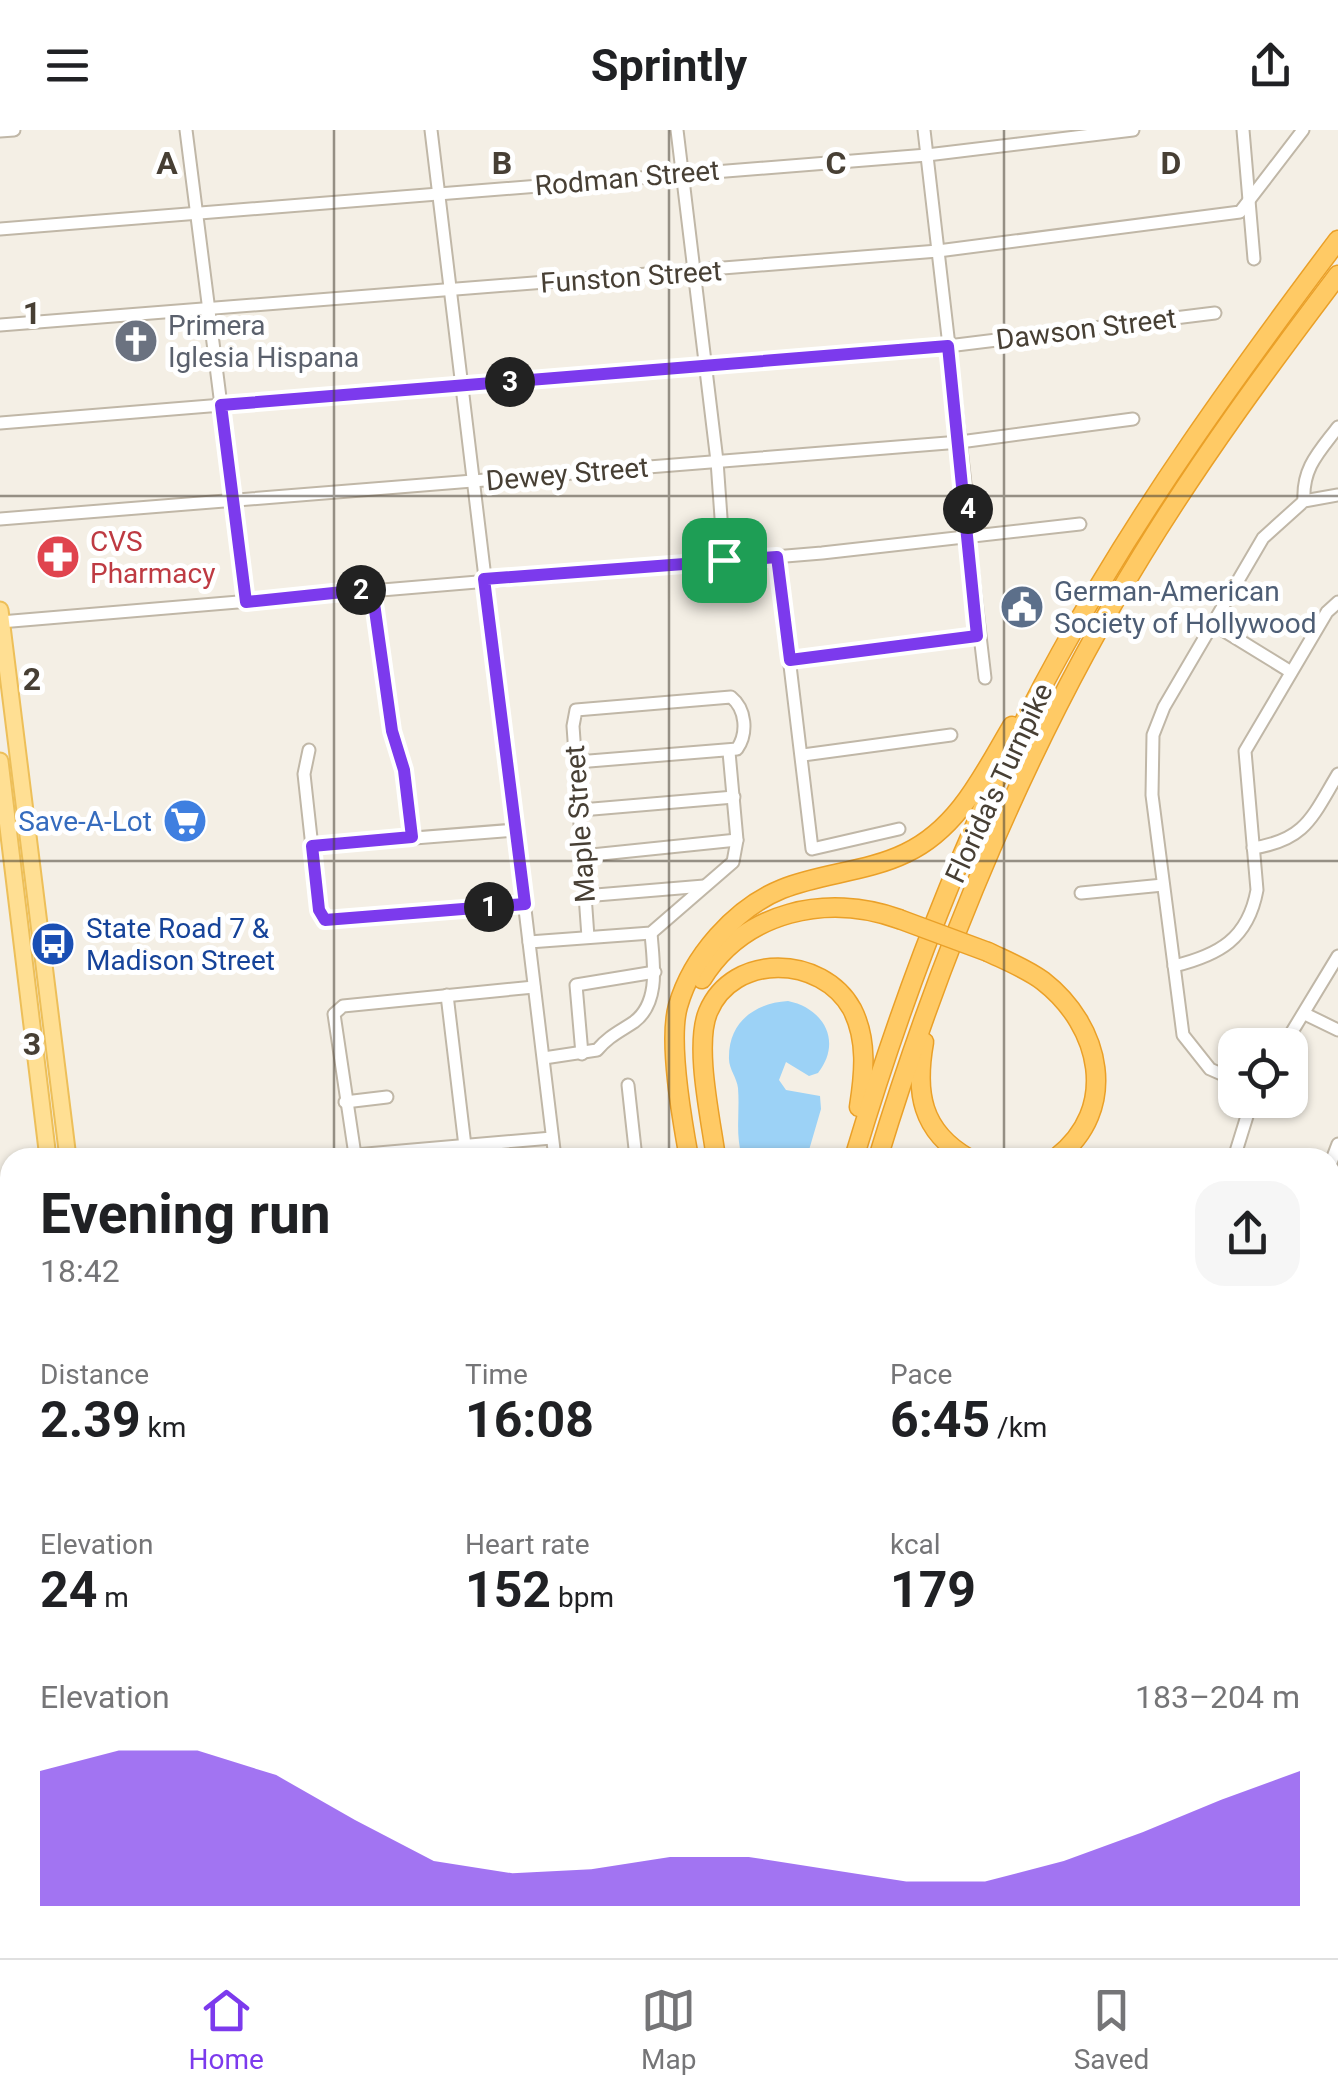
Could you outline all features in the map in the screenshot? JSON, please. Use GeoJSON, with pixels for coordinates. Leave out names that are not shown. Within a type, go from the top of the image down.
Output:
{"type":"FeatureCollection","features":[{"type":"Feature","properties":{"kind":"highway","name":"Florida's Turnpike"},"geometry":{"type":"LineString","coordinates":[[854,1148],[920,959],[1059,655],[1183,453],[1338,240]]}},
{"type":"Feature","properties":{"kind":"highway","name":"Florida's Turnpike"},"geometry":{"type":"LineString","coordinates":[[881,1148],[935,988],[984,868],[1093,640],[1201,461],[1338,276]]}},
{"type":"Feature","properties":{"kind":"highway"},"geometry":{"type":"LineString","coordinates":[[692,1148],[675,1028],[678,1005],[709,948],[750,907],[777,891],[877,864],[908,852],[936,834],[973,792],[1036,682],[1059,655]]}},
{"type":"Feature","properties":{"kind":"highway"},"geometry":{"type":"LineString","coordinates":[[692,1148],[684,1031],[689,1008],[710,966],[757,926],[794,912],[859,907],[986,956],[1052,988],[1077,1018],[1095,1058],[1096,1098],[1090,1117],[1081,1134],[1066,1148]]}},
{"type":"Feature","properties":{"kind":"highway"},"geometry":{"type":"LineString","coordinates":[[705,1148],[694,1032],[702,994],[714,973],[760,936],[794,920],[848,914],[897,923]]}},
{"type":"Feature","properties":{"kind":"highway"},"geometry":{"type":"LineString","coordinates":[[986,956],[1037,988],[1066,1016],[1087,1052],[1091,1092],[1082,1122],[1061,1148]]}},
{"type":"Feature","properties":{"kind":"highway"},"geometry":{"type":"LineString","coordinates":[[715,1148],[703,1031],[709,1010],[738,977],[775,968],[819,976],[838,991],[859,1028],[864,1074],[852,1148]]}},
{"type":"Feature","properties":{"kind":"highway"},"geometry":{"type":"LineString","coordinates":[[935,988],[920,1066],[923,1111],[935,1132],[955,1148]]}},
{"type":"Feature","properties":{"kind":"main road"},"geometry":{"type":"LineString","coordinates":[[0,618],[67,1148]]}},
{"type":"Feature","properties":{"kind":"main road"},"geometry":{"type":"LineString","coordinates":[[0,761],[47,1148]]}},
{"type":"Feature","properties":{"kind":"main road"},"geometry":{"type":"LineString","coordinates":[[13,870],[35,887]]}},
{"type":"Feature","properties":{"kind":"main road"},"geometry":{"type":"LineString","coordinates":[[13,870],[38,906]]}},
{"type":"Feature","properties":{"kind":"street"},"geometry":{"type":"LineString","coordinates":[[0,131],[14,130]]}},
{"type":"Feature","properties":{"kind":"street"},"geometry":{"type":"LineString","coordinates":[[186,130],[246,602]]}},
{"type":"Feature","properties":{"kind":"street"},"geometry":{"type":"LineString","coordinates":[[431,130],[554,1148]]}},
{"type":"Feature","properties":{"kind":"street"},"geometry":{"type":"LineString","coordinates":[[676,130],[706,366],[724,560]]}},
{"type":"Feature","properties":{"kind":"street"},"geometry":{"type":"LineString","coordinates":[[0,618],[246,602],[956,540],[970,527],[924,130]]}},
{"type":"Feature","properties":{"kind":"street","name":"Rodman Street"},"geometry":{"type":"LineString","coordinates":[[0,229],[682,172],[927,156],[1133,130]]}},
{"type":"Feature","properties":{"kind":"street"},"geometry":{"type":"LineString","coordinates":[[1243,130],[1254,259]]}},
{"type":"Feature","properties":{"kind":"street"},"geometry":{"type":"LineString","coordinates":[[1250,196],[1304,130]]}},
{"type":"Feature","properties":{"kind":"street","name":"Funston Street"},"geometry":{"type":"LineString","coordinates":[[0,325],[938,251],[1240,212],[1250,196]]}},
{"type":"Feature","properties":{"kind":"street","name":"Dawson Street"},"geometry":{"type":"LineString","coordinates":[[0,423],[948,346],[1215,313]]}},
{"type":"Feature","properties":{"kind":"street","name":"Dewey Street"},"geometry":{"type":"LineString","coordinates":[[0,519],[960,442],[1133,419]]}},
{"type":"Feature","properties":{"kind":"street"},"geometry":{"type":"LineString","coordinates":[[1304,501],[1303,479],[1309,464],[1338,427]]}},
{"type":"Feature","properties":{"kind":"street"},"geometry":{"type":"LineString","coordinates":[[1218,1070],[1196,1057],[1182,1035],[1152,796],[1153,735],[1164,708],[1263,538],[1304,501],[1338,495]]}},
{"type":"Feature","properties":{"kind":"street"},"geometry":{"type":"LineString","coordinates":[[964,535],[1080,524]]}},
{"type":"Feature","properties":{"kind":"street"},"geometry":{"type":"LineString","coordinates":[[964,535],[970,550],[977,636],[985,678]]}},
{"type":"Feature","properties":{"kind":"street"},"geometry":{"type":"LineString","coordinates":[[777,557],[812,848],[899,829]]}},
{"type":"Feature","properties":{"kind":"street"},"geometry":{"type":"LineString","coordinates":[[372,589],[412,837]]}},
{"type":"Feature","properties":{"kind":"street"},"geometry":{"type":"LineString","coordinates":[[1174,966],[1210,957],[1232,944],[1245,926],[1257,890],[1245,750],[1327,612],[1338,602]]}},
{"type":"Feature","properties":{"kind":"street"},"geometry":{"type":"LineString","coordinates":[[1213,624],[1291,672]]}},
{"type":"Feature","properties":{"kind":"street"},"geometry":{"type":"LineString","coordinates":[[790,660],[977,636]]}},
{"type":"Feature","properties":{"kind":"street","name":"Maple Street"},"geometry":{"type":"LineString","coordinates":[[588,937],[573,726],[576,710],[731,696],[740,704],[744,726],[741,744],[729,752]]}},
{"type":"Feature","properties":{"kind":"street"},"geometry":{"type":"LineString","coordinates":[[802,754],[951,735]]}},
{"type":"Feature","properties":{"kind":"street"},"geometry":{"type":"LineString","coordinates":[[310,750],[304,774],[319,910],[325,920],[525,904]]}},
{"type":"Feature","properties":{"kind":"street"},"geometry":{"type":"LineString","coordinates":[[528,942],[650,933],[734,862],[737,840],[729,752],[577,762]]}},
{"type":"Feature","properties":{"kind":"street"},"geometry":{"type":"LineString","coordinates":[[1253,848],[1288,840],[1306,828],[1338,774]]}},
{"type":"Feature","properties":{"kind":"street"},"geometry":{"type":"LineString","coordinates":[[581,810],[734,797]]}},
{"type":"Feature","properties":{"kind":"street"},"geometry":{"type":"LineString","coordinates":[[312,846],[515,830]]}},
{"type":"Feature","properties":{"kind":"street"},"geometry":{"type":"LineString","coordinates":[[582,856],[737,840]]}},
{"type":"Feature","properties":{"kind":"street"},"geometry":{"type":"LineString","coordinates":[[584,896],[707,885]]}},
{"type":"Feature","properties":{"kind":"street"},"geometry":{"type":"LineString","coordinates":[[1082,894],[1163,885]]}},
{"type":"Feature","properties":{"kind":"street"},"geometry":{"type":"LineString","coordinates":[[544,1058],[597,1050],[614,1030],[636,1021],[649,1003],[654,972],[650,933]]}},
{"type":"Feature","properties":{"kind":"street"},"geometry":{"type":"LineString","coordinates":[[1295,1028],[1338,956]]}},
{"type":"Feature","properties":{"kind":"street"},"geometry":{"type":"LineString","coordinates":[[582,1054],[576,986],[654,972]]}},
{"type":"Feature","properties":{"kind":"street"},"geometry":{"type":"LineString","coordinates":[[353,1148],[335,1009],[534,987]]}},
{"type":"Feature","properties":{"kind":"street"},"geometry":{"type":"LineString","coordinates":[[447,996],[464,1146]]}},
{"type":"Feature","properties":{"kind":"street"},"geometry":{"type":"LineString","coordinates":[[1304,1014],[1338,1030]]}},
{"type":"Feature","properties":{"kind":"street"},"geometry":{"type":"LineString","coordinates":[[628,1086],[635,1148]]}},
{"type":"Feature","properties":{"kind":"street"},"geometry":{"type":"LineString","coordinates":[[345,1102],[386,1097]]}},
{"type":"Feature","properties":{"kind":"street"},"geometry":{"type":"LineString","coordinates":[[1237,1148],[1246,1118]]}},
{"type":"Feature","properties":{"kind":"street"},"geometry":{"type":"LineString","coordinates":[[440,1148],[552,1138]]}},
{"type":"Feature","properties":{"kind":"water"},"geometry":{"type":"Polygon","coordinates":[[[776,1003],[800,1005],[819,1018],[825,1028],[829,1049],[818,1073],[809,1076],[786,1062],[779,1080],[786,1090],[820,1096],[821,1109],[810,1148],[740,1148],[738,1088],[730,1066],[730,1046],[746,1017],[776,1003]]]}},
{"type":"Feature","properties":{"kind":"place","name":"Primera Iglesia Hispana"},"geometry":{"type":"Point","coordinates":[136,341]}},
{"type":"Feature","properties":{"kind":"place","name":"CVS Pharmacy"},"geometry":{"type":"Point","coordinates":[58,557]}},
{"type":"Feature","properties":{"kind":"place","name":"German-American Society of Hollywood"},"geometry":{"type":"Point","coordinates":[1022,607]}},
{"type":"Feature","properties":{"kind":"place","name":"Save-A-Lot"},"geometry":{"type":"Point","coordinates":[185,821]}},
{"type":"Feature","properties":{"kind":"place","name":"State Road 7 & Madison Street"},"geometry":{"type":"Point","coordinates":[53,944]}},
{"type":"Feature","properties":{"kind":"route"},"geometry":{"type":"LineString","coordinates":[[948,346],[970,527],[964,535],[970,550],[977,636],[790,660],[777,557],[724,560],[484,579],[525,904],[325,920],[319,910],[312,846],[412,837],[372,589],[246,602],[221,405],[948,346]]}}]}
